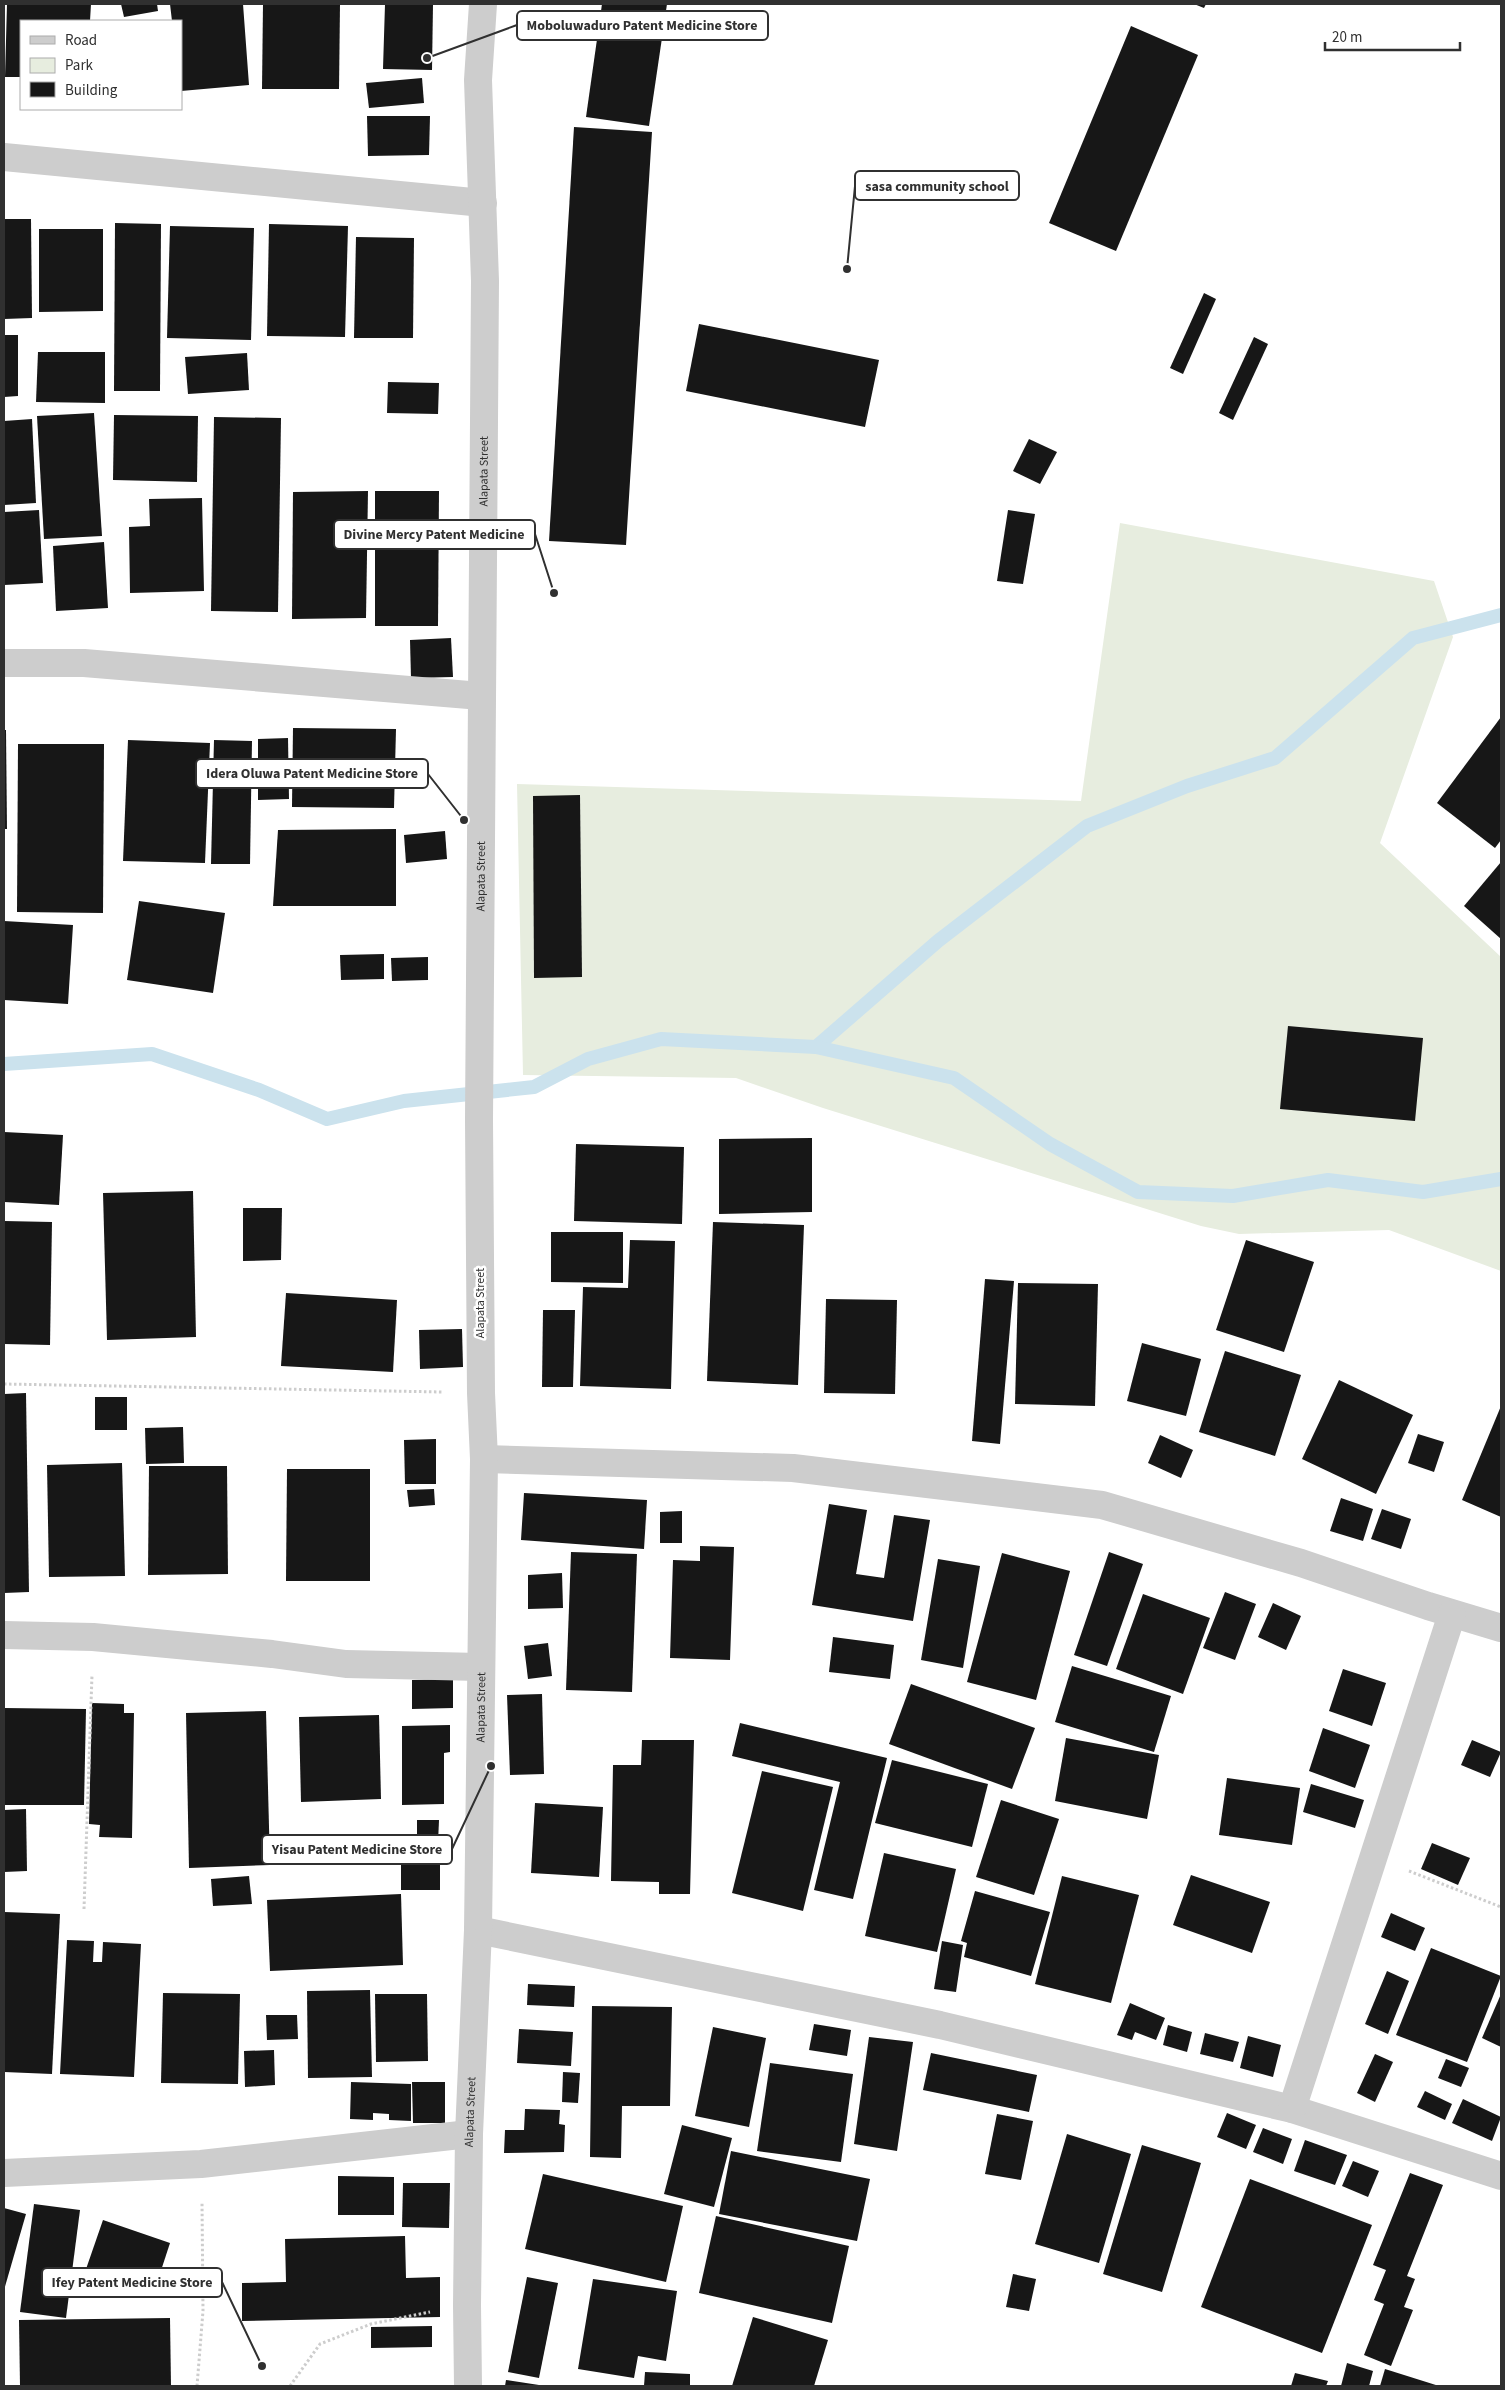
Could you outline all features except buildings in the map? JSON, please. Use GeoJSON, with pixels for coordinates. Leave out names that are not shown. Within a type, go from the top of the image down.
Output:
{"type":"FeatureCollection","features":[{"type":"Feature","properties":{"kind":"street","name":"Alapata Street"},"geometry":{"type":"LineString","coordinates":[[468,2386],[466,2305],[469,2134],[478,1930],[484,1458],[481,1392],[479,1120],[485,281],[478,80],[483,4]]}},
{"type":"Feature","properties":{"kind":"street"},"geometry":{"type":"LineString","coordinates":[[4,157],[483,203]]}},
{"type":"Feature","properties":{"kind":"street"},"geometry":{"type":"LineString","coordinates":[[4,662],[84,663],[482,696]]}},
{"type":"Feature","properties":{"kind":"street"},"geometry":{"type":"LineString","coordinates":[[484,1458],[793,1468],[1102,1505],[1301,1562],[1452,1614],[1501,1628]]}},
{"type":"Feature","properties":{"kind":"street"},"geometry":{"type":"LineString","coordinates":[[1292,2109],[1452,1614]]}},
{"type":"Feature","properties":{"kind":"street"},"geometry":{"type":"LineString","coordinates":[[4,1635],[93,1637],[272,1654],[346,1664],[480,1667]]}},
{"type":"Feature","properties":{"kind":"street"},"geometry":{"type":"LineString","coordinates":[[478,1930],[940,2025],[1292,2109],[1501,2176]]}},
{"type":"Feature","properties":{"kind":"street"},"geometry":{"type":"LineString","coordinates":[[4,2172],[201,2164],[469,2134]]}},
{"type":"Feature","properties":{"kind":"path"},"geometry":{"type":"LineString","coordinates":[[4,1384],[481,1392]]}},
{"type":"Feature","properties":{"kind":"path"},"geometry":{"type":"LineString","coordinates":[[84,1909],[93,1637]]}},
{"type":"Feature","properties":{"kind":"path"},"geometry":{"type":"LineString","coordinates":[[1376,1850],[1406,1870],[1501,1907]]}},
{"type":"Feature","properties":{"kind":"path"},"geometry":{"type":"LineString","coordinates":[[197,2386],[203,2312],[201,2164]]}},
{"type":"Feature","properties":{"kind":"path"},"geometry":{"type":"LineString","coordinates":[[290,2386],[320,2344],[371,2324],[466,2305]]}},
{"type":"Feature","properties":{"kind":"green space"},"geometry":{"type":"Polygon","coordinates":[[[1120,523],[1434,581],[1453,637],[1380,843],[1501,957],[1501,1271],[1389,1230],[1239,1234],[1201,1226],[823,1108],[736,1078],[523,1075],[517,784],[1081,801],[1120,523]]]}},
{"type":"Feature","properties":{"kind":"waterway"},"geometry":{"type":"LineString","coordinates":[[816,1047],[938,941],[1087,826],[1187,786],[1275,758],[1413,638],[1501,615]]}},
{"type":"Feature","properties":{"kind":"waterway"},"geometry":{"type":"LineString","coordinates":[[4,1064],[152,1054],[259,1090],[327,1119],[404,1101],[534,1087],[588,1059],[661,1039],[816,1047],[954,1078],[1050,1144],[1138,1192],[1233,1196],[1328,1180],[1423,1192],[1501,1179]]}},
{"type":"Feature","properties":{"kind":"place","name":"Moboluwaduro Patent Medicine Store"},"geometry":{"type":"Point","coordinates":[427,58]}},
{"type":"Feature","properties":{"kind":"place","name":"sasa community school"},"geometry":{"type":"Point","coordinates":[847,269]}},
{"type":"Feature","properties":{"kind":"place","name":"Divine Mercy Patent Medicine"},"geometry":{"type":"Point","coordinates":[554,593]}},
{"type":"Feature","properties":{"kind":"place","name":"Idera Oluwa Patent Medicine Store"},"geometry":{"type":"Point","coordinates":[464,820]}},
{"type":"Feature","properties":{"kind":"place","name":"Yisau Patent Medicine Store"},"geometry":{"type":"Point","coordinates":[491,1766]}},
{"type":"Feature","properties":{"kind":"place","name":"Ifey Patent Medicine Store"},"geometry":{"type":"Point","coordinates":[262,2366]}}]}
